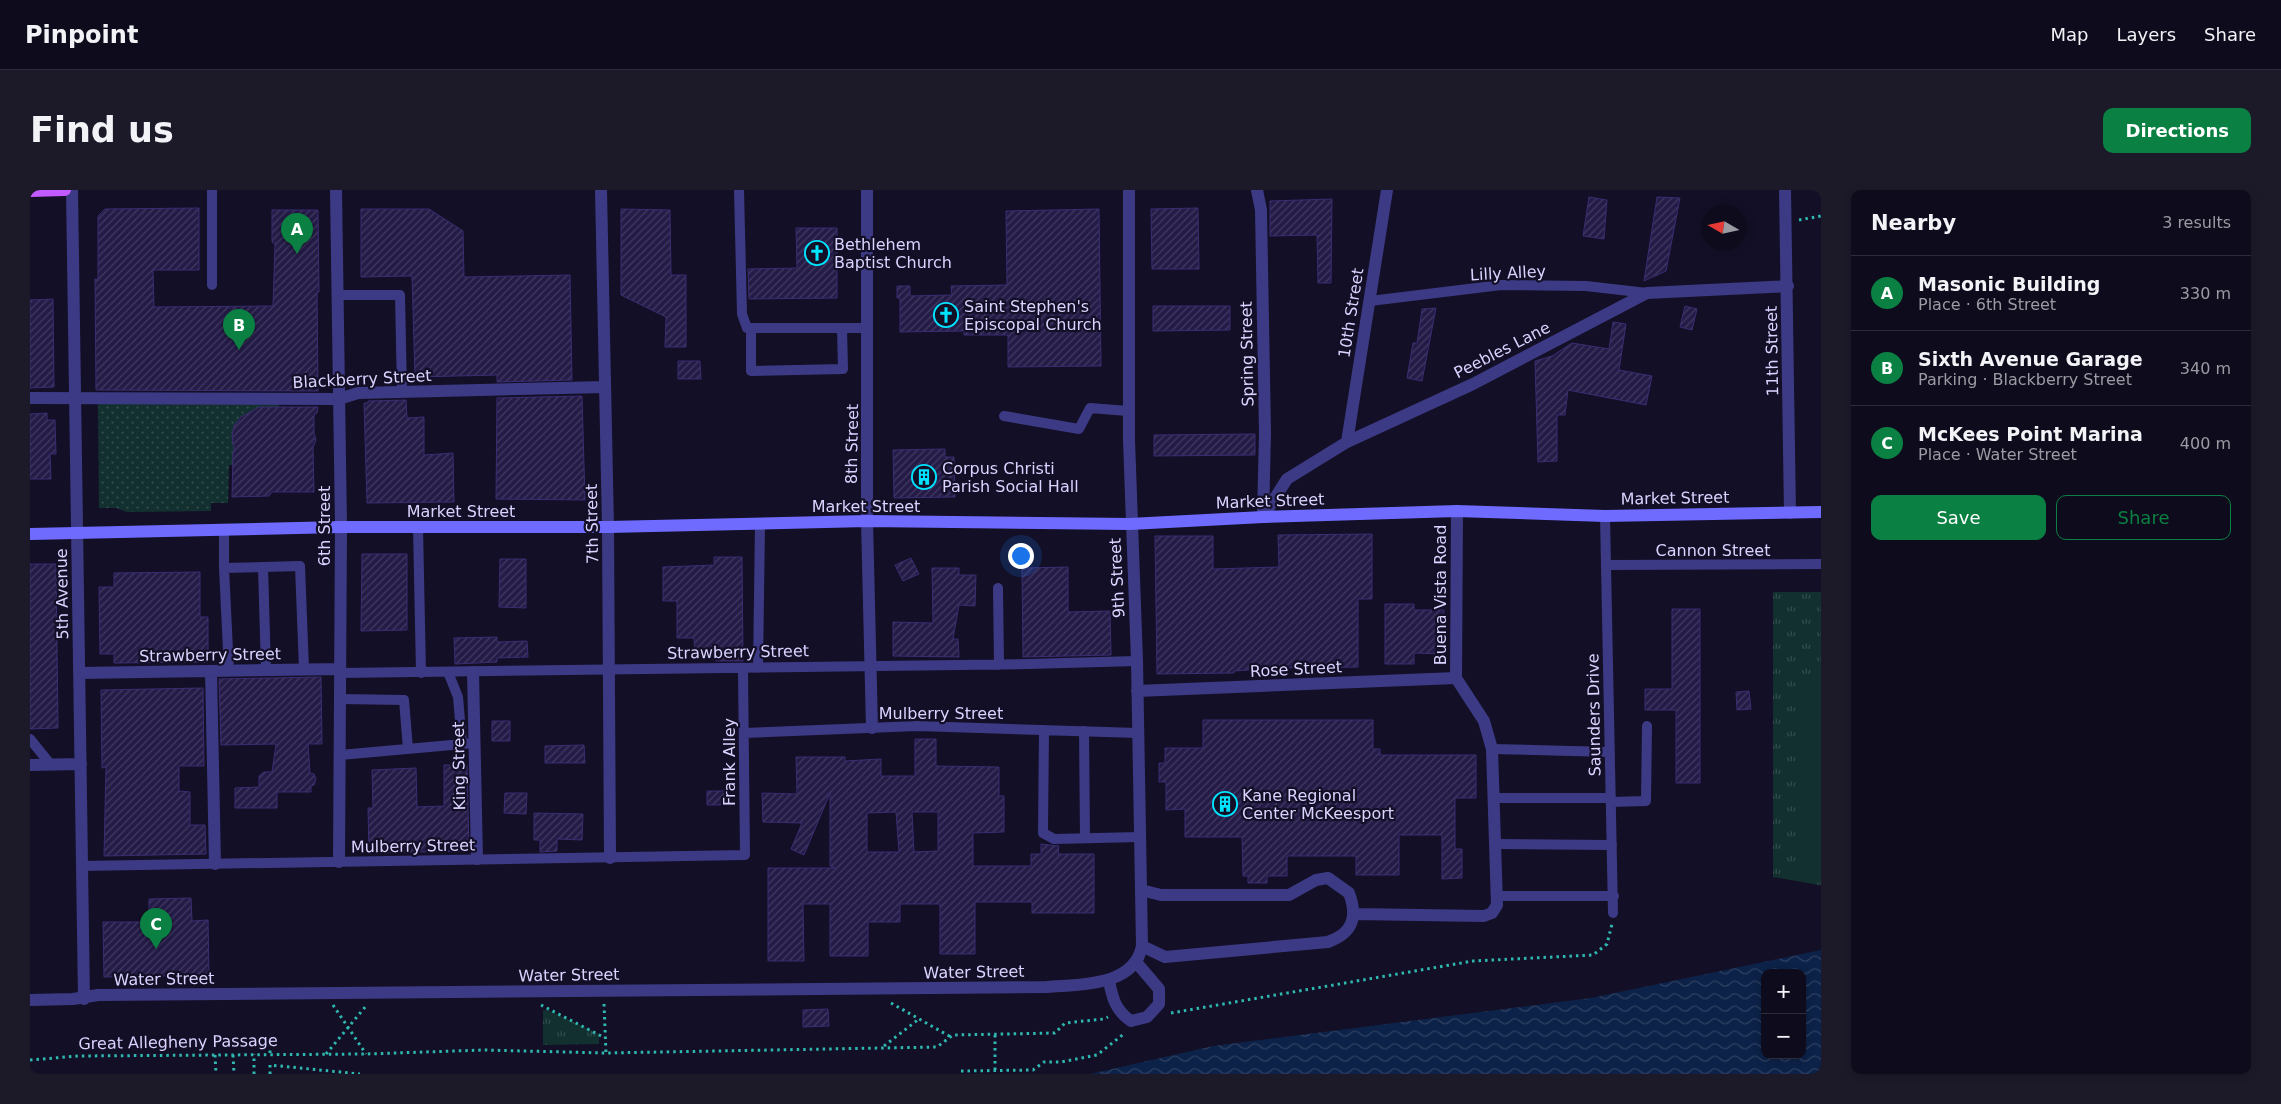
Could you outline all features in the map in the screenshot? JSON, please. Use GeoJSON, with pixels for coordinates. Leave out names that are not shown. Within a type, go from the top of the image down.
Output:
{"type":"FeatureCollection","features":[{"type":"Feature","properties":{"kind":"main road"},"geometry":{"type":"LineString","coordinates":[[30,191],[65,190]]}},
{"type":"Feature","properties":{"kind":"main road","name":"Market Street"},"geometry":{"type":"LineString","coordinates":[[30,534],[340,527],[608,527],[867,521],[1130,524],[1263,517],[1457,511],[1605,516],[1821,512]]}},
{"type":"Feature","properties":{"kind":"street","name":"5th Avenue"},"geometry":{"type":"LineString","coordinates":[[72,190],[84,998]]}},
{"type":"Feature","properties":{"kind":"street","name":"6th Street"},"geometry":{"type":"LineString","coordinates":[[336,190],[340,527],[339,862]]}},
{"type":"Feature","properties":{"kind":"street","name":"7th Street"},"geometry":{"type":"LineString","coordinates":[[601,190],[608,527],[610,858]]}},
{"type":"Feature","properties":{"kind":"street","name":"8th Street"},"geometry":{"type":"LineString","coordinates":[[867,190],[867,521],[872,728]]}},
{"type":"Feature","properties":{"kind":"street","name":"9th Street"},"geometry":{"type":"LineString","coordinates":[[1129,190],[1128,411],[1130,524],[1137,661],[1142,946],[1140,958],[1136,962]]}},
{"type":"Feature","properties":{"kind":"street","name":"Spring Street"},"geometry":{"type":"LineString","coordinates":[[1257,190],[1261,210],[1264,394],[1263,517]]}},
{"type":"Feature","properties":{"kind":"street","name":"10th Street"},"geometry":{"type":"LineString","coordinates":[[1347,442],[1387,190]]}},
{"type":"Feature","properties":{"kind":"street","name":"11th Street"},"geometry":{"type":"LineString","coordinates":[[1785,190],[1788,286],[1790,512]]}},
{"type":"Feature","properties":{"kind":"street","name":"Peebles Lane"},"geometry":{"type":"LineString","coordinates":[[1263,517],[1288,478],[1347,442],[1473,384],[1647,293],[1788,286]]}},
{"type":"Feature","properties":{"kind":"street","name":"Blackberry Street"},"geometry":{"type":"LineString","coordinates":[[30,398],[339,399],[358,393],[605,387]]}},
{"type":"Feature","properties":{"kind":"street","name":"Buena Vista Road"},"geometry":{"type":"LineString","coordinates":[[1456,678],[1457,511]]}},
{"type":"Feature","properties":{"kind":"street","name":"Strawberry Street"},"geometry":{"type":"LineString","coordinates":[[79,673],[304,669],[340,671]]}},
{"type":"Feature","properties":{"kind":"street"},"geometry":{"type":"LineString","coordinates":[[211,671],[215,864]]}},
{"type":"Feature","properties":{"kind":"street","name":"King Street"},"geometry":{"type":"LineString","coordinates":[[473,672],[468,744],[477,859]]}},
{"type":"Feature","properties":{"kind":"street","name":"Rose Street"},"geometry":{"type":"LineString","coordinates":[[1137,691],[1456,678]]}},
{"type":"Feature","properties":{"kind":"street"},"geometry":{"type":"LineString","coordinates":[[1354,914],[1484,916],[1492,913],[1497,905],[1492,750],[1484,721],[1456,678]]}},
{"type":"Feature","properties":{"kind":"street"},"geometry":{"type":"LineString","coordinates":[[30,766],[81,764]]}},
{"type":"Feature","properties":{"kind":"street"},"geometry":{"type":"LineString","coordinates":[[1141,890],[1161,895],[1289,896],[1316,880],[1328,878],[1349,893],[1354,914],[1350,928],[1340,938],[1328,942],[1165,957],[1142,946]]}},
{"type":"Feature","properties":{"kind":"street"},"geometry":{"type":"LineString","coordinates":[[1136,962],[1160,989],[1159,1004],[1147,1017],[1131,1021],[1119,1010],[1112,997],[1109,980],[1132,968],[1136,962]]}},
{"type":"Feature","properties":{"kind":"street","name":"Water Street"},"geometry":{"type":"LineString","coordinates":[[30,1000],[98,996],[1046,987],[1109,980]]}},
{"type":"Feature","properties":{"kind":"lane"},"geometry":{"type":"LineString","coordinates":[[212,190],[212,285]]}},
{"type":"Feature","properties":{"kind":"lane"},"geometry":{"type":"LineString","coordinates":[[739,190],[742,314],[747,328],[868,328]]}},
{"type":"Feature","properties":{"kind":"lane","name":"Lilly Alley"},"geometry":{"type":"LineString","coordinates":[[1370,301],[1501,285],[1586,286],[1647,293]]}},
{"type":"Feature","properties":{"kind":"lane"},"geometry":{"type":"LineString","coordinates":[[338,295],[400,295],[402,392]]}},
{"type":"Feature","properties":{"kind":"lane"},"geometry":{"type":"LineString","coordinates":[[751,328],[751,371],[842,369],[842,328]]}},
{"type":"Feature","properties":{"kind":"lane"},"geometry":{"type":"LineString","coordinates":[[1004,416],[1079,428],[1090,408],[1128,411]]}},
{"type":"Feature","properties":{"kind":"lane","name":"Saunders Drive"},"geometry":{"type":"LineString","coordinates":[[1605,516],[1613,913]]}},
{"type":"Feature","properties":{"kind":"lane"},"geometry":{"type":"LineString","coordinates":[[758,668],[760,524]]}},
{"type":"Feature","properties":{"kind":"lane"},"geometry":{"type":"LineString","coordinates":[[418,527],[421,673]]}},
{"type":"Feature","properties":{"kind":"lane"},"geometry":{"type":"LineString","coordinates":[[224,530],[228,671]]}},
{"type":"Feature","properties":{"kind":"lane","name":"Cannon Street"},"geometry":{"type":"LineString","coordinates":[[1606,565],[1821,564]]}},
{"type":"Feature","properties":{"kind":"lane"},"geometry":{"type":"LineString","coordinates":[[224,568],[300,566],[304,669]]}},
{"type":"Feature","properties":{"kind":"lane"},"geometry":{"type":"LineString","coordinates":[[263,567],[266,670]]}},
{"type":"Feature","properties":{"kind":"lane"},"geometry":{"type":"LineString","coordinates":[[998,588],[999,665]]}},
{"type":"Feature","properties":{"kind":"lane","name":"Strawberry Street"},"geometry":{"type":"LineString","coordinates":[[340,671],[421,673],[609,671],[1137,661]]}},
{"type":"Feature","properties":{"kind":"lane","name":"Frank Alley"},"geometry":{"type":"LineString","coordinates":[[743,669],[745,855]]}},
{"type":"Feature","properties":{"kind":"lane"},"geometry":{"type":"LineString","coordinates":[[340,755],[468,744],[458,698],[448,672]]}},
{"type":"Feature","properties":{"kind":"lane"},"geometry":{"type":"LineString","coordinates":[[340,699],[404,700],[408,749]]}},
{"type":"Feature","properties":{"kind":"lane","name":"Mulberry Street"},"geometry":{"type":"LineString","coordinates":[[744,734],[917,726],[1138,733]]}},
{"type":"Feature","properties":{"kind":"lane"},"geometry":{"type":"LineString","coordinates":[[1495,798],[1646,801],[1646,726]]}},
{"type":"Feature","properties":{"kind":"lane"},"geometry":{"type":"LineString","coordinates":[[1044,730],[1043,833],[1054,839],[1140,837]]}},
{"type":"Feature","properties":{"kind":"lane"},"geometry":{"type":"LineString","coordinates":[[1084,731],[1086,838]]}},
{"type":"Feature","properties":{"kind":"lane"},"geometry":{"type":"LineString","coordinates":[[30,739],[51,765]]}},
{"type":"Feature","properties":{"kind":"lane"},"geometry":{"type":"LineString","coordinates":[[1492,750],[1609,752]]}},
{"type":"Feature","properties":{"kind":"lane"},"geometry":{"type":"LineString","coordinates":[[1496,844],[1612,845]]}},
{"type":"Feature","properties":{"kind":"lane","name":"Mulberry Street"},"geometry":{"type":"LineString","coordinates":[[82,866],[745,855]]}},
{"type":"Feature","properties":{"kind":"lane"},"geometry":{"type":"LineString","coordinates":[[1498,896],[1614,896]]}},
{"type":"Feature","properties":{"kind":"path"},"geometry":{"type":"LineString","coordinates":[[1786,222],[1821,216]]}},
{"type":"Feature","properties":{"kind":"path"},"geometry":{"type":"LineString","coordinates":[[324,994],[366,1054]]}},
{"type":"Feature","properties":{"kind":"path"},"geometry":{"type":"LineString","coordinates":[[604,1000],[606,1053]]}},
{"type":"Feature","properties":{"kind":"path"},"geometry":{"type":"LineString","coordinates":[[534,1002],[605,1038]]}},
{"type":"Feature","properties":{"kind":"path"},"geometry":{"type":"LineString","coordinates":[[888,1002],[951,1037],[1055,1033],[1065,1023],[1104,1020],[1119,1010]]}},
{"type":"Feature","properties":{"kind":"path"},"geometry":{"type":"LineString","coordinates":[[883,1047],[919,1018]]}},
{"type":"Feature","properties":{"kind":"path"},"geometry":{"type":"LineString","coordinates":[[961,1072],[1033,1070],[1044,1062],[1061,1062],[1097,1055],[1127,1031],[1131,1021]]}},
{"type":"Feature","properties":{"kind":"path"},"geometry":{"type":"LineString","coordinates":[[995,1035],[996,1071]]}},
{"type":"Feature","properties":{"kind":"path","name":"Great Allegheny Passage"},"geometry":{"type":"LineString","coordinates":[[30,1060],[78,1056],[270,1053],[366,1054],[484,1050],[606,1053],[936,1047],[951,1037]]}},
{"type":"Feature","properties":{"kind":"path"},"geometry":{"type":"LineString","coordinates":[[270,1044],[270,1053]]}},
{"type":"Feature","properties":{"kind":"path"},"geometry":{"type":"LineString","coordinates":[[233,1054],[234,1074]]}},
{"type":"Feature","properties":{"kind":"path"},"geometry":{"type":"LineString","coordinates":[[254,1054],[254,1074]]}},
{"type":"Feature","properties":{"kind":"path"},"geometry":{"type":"LineString","coordinates":[[215,1055],[216,1074]]}},
{"type":"Feature","properties":{"kind":"path"},"geometry":{"type":"LineString","coordinates":[[270,1074],[270,1065],[360,1074]]}},
{"type":"Feature","properties":{"kind":"green space"},"geometry":{"type":"Polygon","coordinates":[[[98,402],[279,402],[278,417],[265,412],[253,411],[241,417],[237,422],[233,435],[235,449],[233,465],[229,465],[228,503],[211,503],[211,511],[127,512],[116,508],[99,508],[98,402]]]}},
{"type":"Feature","properties":{"kind":"green space"},"geometry":{"type":"Polygon","coordinates":[[[1773,592],[1821,592],[1821,885],[1773,877],[1773,592]]]}},
{"type":"Feature","properties":{"kind":"green space"},"geometry":{"type":"Polygon","coordinates":[[[1814,682],[1821,682],[1821,876],[1796,881],[1797,701],[1814,682]]]}},
{"type":"Feature","properties":{"kind":"green space"},"geometry":{"type":"Polygon","coordinates":[[[543,1010],[548,1010],[599,1034],[599,1044],[543,1045],[543,1010]]]}},
{"type":"Feature","properties":{"kind":"water"},"geometry":{"type":"Polygon","coordinates":[[[1821,950],[1821,1074],[1090,1074],[1213,1046],[1591,998],[1821,950]]]}},
{"type":"Feature","properties":{"kind":"building"},"geometry":{"type":"Polygon","coordinates":[[[1589,197],[1607,200],[1604,239],[1583,236],[1589,197]]]}},
{"type":"Feature","properties":{"kind":"building"},"geometry":{"type":"Polygon","coordinates":[[[1657,197],[1680,198],[1666,271],[1644,281],[1657,197]]]}},
{"type":"Feature","properties":{"kind":"building"},"geometry":{"type":"Polygon","coordinates":[[[1332,199],[1331,283],[1318,283],[1317,235],[1270,236],[1270,201],[1332,199]]]}},
{"type":"Feature","properties":{"kind":"building"},"geometry":{"type":"Polygon","coordinates":[[[199,208],[199,270],[153,270],[154,307],[273,306],[275,244],[272,242],[272,210],[318,210],[318,391],[96,390],[95,279],[98,279],[98,216],[105,209],[199,208]]]}},
{"type":"Feature","properties":{"kind":"building"},"geometry":{"type":"Polygon","coordinates":[[[1198,208],[1199,269],[1152,269],[1151,209],[1198,208]]]}},
{"type":"Feature","properties":{"kind":"building"},"geometry":{"type":"Polygon","coordinates":[[[361,209],[429,209],[463,231],[464,277],[570,275],[572,380],[497,382],[497,375],[415,377],[412,276],[361,277],[361,209]]]}},
{"type":"Feature","properties":{"kind":"building"},"geometry":{"type":"Polygon","coordinates":[[[621,209],[670,210],[671,275],[686,275],[686,347],[665,347],[666,317],[621,295],[621,209]]]}},
{"type":"Feature","properties":{"kind":"building"},"geometry":{"type":"Polygon","coordinates":[[[1099,209],[1101,366],[1008,367],[1008,335],[964,335],[964,331],[900,332],[900,298],[897,298],[897,286],[910,286],[910,296],[952,295],[951,286],[1007,285],[1006,211],[1099,209]]]}},
{"type":"Feature","properties":{"kind":"building","name":"Bethlehem Baptist Church"},"geometry":{"type":"Polygon","coordinates":[[[796,228],[837,228],[837,298],[749,299],[748,269],[797,268],[796,228]]]}},
{"type":"Feature","properties":{"kind":"building"},"geometry":{"type":"Polygon","coordinates":[[[53,299],[54,387],[30,388],[30,300],[53,299]]]}},
{"type":"Feature","properties":{"kind":"building"},"geometry":{"type":"Polygon","coordinates":[[[1153,306],[1230,306],[1230,330],[1153,331],[1153,306]]]}},
{"type":"Feature","properties":{"kind":"building"},"geometry":{"type":"Polygon","coordinates":[[[1685,306],[1697,309],[1692,330],[1680,327],[1685,306]]]}},
{"type":"Feature","properties":{"kind":"building"},"geometry":{"type":"Polygon","coordinates":[[[1436,308],[1422,381],[1407,378],[1413,343],[1417,343],[1422,309],[1436,308]]]}},
{"type":"Feature","properties":{"kind":"building"},"geometry":{"type":"Polygon","coordinates":[[[1613,322],[1626,324],[1619,370],[1652,376],[1646,405],[1568,390],[1565,415],[1557,415],[1557,461],[1538,462],[1535,361],[1552,356],[1572,343],[1609,349],[1613,322]]]}},
{"type":"Feature","properties":{"kind":"building"},"geometry":{"type":"Polygon","coordinates":[[[678,361],[700,361],[701,379],[678,379],[678,361]]]}},
{"type":"Feature","properties":{"kind":"building"},"geometry":{"type":"Polygon","coordinates":[[[582,396],[585,500],[496,499],[497,398],[582,396]]]}},
{"type":"Feature","properties":{"kind":"building"},"geometry":{"type":"Polygon","coordinates":[[[406,400],[407,418],[424,417],[424,455],[453,453],[454,502],[367,503],[364,403],[368,403],[368,401],[406,400]]]}},
{"type":"Feature","properties":{"kind":"building"},"geometry":{"type":"Polygon","coordinates":[[[259,407],[318,407],[317,413],[314,415],[316,440],[313,447],[314,492],[272,492],[269,496],[232,497],[234,450],[232,436],[234,426],[241,417],[259,407]]]}},
{"type":"Feature","properties":{"kind":"building"},"geometry":{"type":"Polygon","coordinates":[[[47,413],[47,420],[55,420],[56,454],[50,454],[51,479],[30,479],[30,414],[47,413]]]}},
{"type":"Feature","properties":{"kind":"building"},"geometry":{"type":"Polygon","coordinates":[[[1255,434],[1255,455],[1154,456],[1154,435],[1255,434]]]}},
{"type":"Feature","properties":{"kind":"building","name":"Corpus Christi Parish Social Hall"},"geometry":{"type":"Polygon","coordinates":[[[945,449],[945,457],[954,457],[955,497],[894,498],[893,450],[945,449]]]}},
{"type":"Feature","properties":{"kind":"building"},"geometry":{"type":"Polygon","coordinates":[[[1372,534],[1372,599],[1358,599],[1358,667],[1278,668],[1234,671],[1234,673],[1157,674],[1155,536],[1213,536],[1213,569],[1279,567],[1278,535],[1372,534]]]}},
{"type":"Feature","properties":{"kind":"building"},"geometry":{"type":"Polygon","coordinates":[[[362,554],[407,554],[407,630],[361,631],[362,554]]]}},
{"type":"Feature","properties":{"kind":"building"},"geometry":{"type":"Polygon","coordinates":[[[714,557],[742,557],[743,661],[716,661],[716,656],[695,656],[694,638],[677,638],[677,601],[663,601],[663,567],[714,565],[714,557]]]}},
{"type":"Feature","properties":{"kind":"building"},"geometry":{"type":"Polygon","coordinates":[[[911,558],[919,574],[903,581],[895,565],[911,558]]]}},
{"type":"Feature","properties":{"kind":"building"},"geometry":{"type":"Polygon","coordinates":[[[500,559],[526,559],[526,608],[499,607],[500,559]]]}},
{"type":"Feature","properties":{"kind":"building"},"geometry":{"type":"Polygon","coordinates":[[[30,564],[56,564],[58,728],[30,729],[30,564]]]}},
{"type":"Feature","properties":{"kind":"building"},"geometry":{"type":"Polygon","coordinates":[[[1068,567],[1068,612],[1110,611],[1111,655],[1023,657],[1022,568],[1068,567]]]}},
{"type":"Feature","properties":{"kind":"building"},"geometry":{"type":"Polygon","coordinates":[[[932,568],[959,568],[959,575],[976,575],[975,606],[959,605],[953,639],[958,639],[959,657],[893,656],[893,622],[933,623],[932,568]]]}},
{"type":"Feature","properties":{"kind":"building"},"geometry":{"type":"Polygon","coordinates":[[[200,572],[200,617],[208,617],[208,662],[114,663],[114,654],[100,654],[99,587],[114,587],[114,573],[200,572]]]}},
{"type":"Feature","properties":{"kind":"building"},"geometry":{"type":"Polygon","coordinates":[[[1385,604],[1414,604],[1414,610],[1444,610],[1444,654],[1414,653],[1414,664],[1385,664],[1385,604]]]}},
{"type":"Feature","properties":{"kind":"building"},"geometry":{"type":"Polygon","coordinates":[[[1672,609],[1700,609],[1700,783],[1676,783],[1676,710],[1645,710],[1645,689],[1672,689],[1672,609]]]}},
{"type":"Feature","properties":{"kind":"building"},"geometry":{"type":"Polygon","coordinates":[[[497,637],[497,642],[527,641],[528,657],[497,658],[497,662],[455,664],[454,638],[497,637]]]}},
{"type":"Feature","properties":{"kind":"building"},"geometry":{"type":"Polygon","coordinates":[[[321,677],[322,744],[308,744],[310,773],[314,774],[316,779],[314,785],[311,786],[311,792],[277,792],[277,808],[235,808],[235,788],[259,787],[259,776],[264,772],[272,772],[276,744],[221,745],[219,679],[321,677]]]}},
{"type":"Feature","properties":{"kind":"building"},"geometry":{"type":"Polygon","coordinates":[[[203,688],[204,766],[179,766],[179,791],[190,792],[190,825],[205,825],[206,854],[104,856],[106,767],[102,768],[101,690],[203,688]]]}},
{"type":"Feature","properties":{"kind":"building"},"geometry":{"type":"Polygon","coordinates":[[[1749,691],[1751,709],[1737,710],[1736,692],[1749,691]]]}},
{"type":"Feature","properties":{"kind":"building","name":"Kane Regional Center McKeesport"},"geometry":{"type":"Polygon","coordinates":[[[1203,720],[1373,720],[1373,749],[1380,749],[1380,755],[1476,755],[1476,798],[1455,798],[1455,849],[1462,849],[1462,878],[1442,879],[1442,835],[1399,835],[1399,875],[1356,875],[1356,856],[1287,856],[1287,876],[1267,876],[1267,883],[1248,883],[1248,876],[1243,876],[1242,837],[1185,837],[1185,809],[1166,810],[1166,782],[1159,782],[1159,763],[1165,763],[1165,748],[1203,748],[1203,720]]]}},
{"type":"Feature","properties":{"kind":"building"},"geometry":{"type":"Polygon","coordinates":[[[492,721],[510,721],[510,741],[492,741],[492,721]]]}},
{"type":"Feature","properties":{"kind":"building"},"geometry":{"type":"Polygon","coordinates":[[[915,739],[936,739],[936,766],[999,767],[999,796],[1004,796],[1004,832],[973,833],[973,866],[1031,866],[1031,854],[1041,854],[1041,844],[1059,846],[1058,854],[1094,854],[1094,913],[1032,913],[1032,902],[975,902],[975,954],[940,954],[940,904],[900,904],[900,922],[868,922],[868,956],[830,956],[830,904],[803,904],[804,961],[768,961],[768,868],[835,868],[830,866],[830,793],[804,855],[791,849],[802,823],[763,822],[762,793],[797,794],[796,757],[845,757],[845,761],[881,759],[881,776],[915,776],[915,739]],[[896,812],[867,813],[867,852],[899,852],[896,812]],[[912,812],[914,852],[938,851],[938,812],[912,812]]]}},
{"type":"Feature","properties":{"kind":"building"},"geometry":{"type":"Polygon","coordinates":[[[584,745],[585,763],[545,763],[545,746],[584,745]]]}},
{"type":"Feature","properties":{"kind":"building"},"geometry":{"type":"Polygon","coordinates":[[[444,765],[467,765],[469,851],[369,853],[368,808],[373,808],[372,770],[416,768],[417,807],[444,806],[444,765]]]}},
{"type":"Feature","properties":{"kind":"building"},"geometry":{"type":"Polygon","coordinates":[[[707,791],[725,791],[725,805],[707,805],[707,791]]]}},
{"type":"Feature","properties":{"kind":"building"},"geometry":{"type":"Polygon","coordinates":[[[505,793],[527,793],[526,814],[504,813],[505,793]]]}},
{"type":"Feature","properties":{"kind":"building"},"geometry":{"type":"Polygon","coordinates":[[[534,813],[583,814],[582,840],[557,839],[557,851],[540,852],[540,840],[534,840],[534,813]]]}},
{"type":"Feature","properties":{"kind":"building"},"geometry":{"type":"Polygon","coordinates":[[[191,898],[192,921],[208,920],[209,975],[104,977],[103,922],[149,922],[149,899],[191,898]]]}},
{"type":"Feature","properties":{"kind":"building"},"geometry":{"type":"Polygon","coordinates":[[[828,1009],[829,1026],[803,1027],[803,1010],[828,1009]]]}},
{"type":"Feature","properties":{"kind":"place","name":"Bethlehem Baptist Church"},"geometry":{"type":"Point","coordinates":[817,253]}},
{"type":"Feature","properties":{"kind":"place","name":"Masonic Building"},"geometry":{"type":"Point","coordinates":[297,254]}},
{"type":"Feature","properties":{"kind":"place","name":"Saint Stephen's Episcopal Church"},"geometry":{"type":"Point","coordinates":[946,315]}},
{"type":"Feature","properties":{"kind":"place","name":"Sixth Avenue Garage"},"geometry":{"type":"Point","coordinates":[239,350]}},
{"type":"Feature","properties":{"kind":"place","name":"Corpus Christi Parish Social Hall"},"geometry":{"type":"Point","coordinates":[924,477]}},
{"type":"Feature","properties":{"kind":"place","name":"Kane Regional Center McKeesport"},"geometry":{"type":"Point","coordinates":[1225,804]}},
{"type":"Feature","properties":{"kind":"place","name":"McKees Point Marina"},"geometry":{"type":"Point","coordinates":[156,949]}}]}
